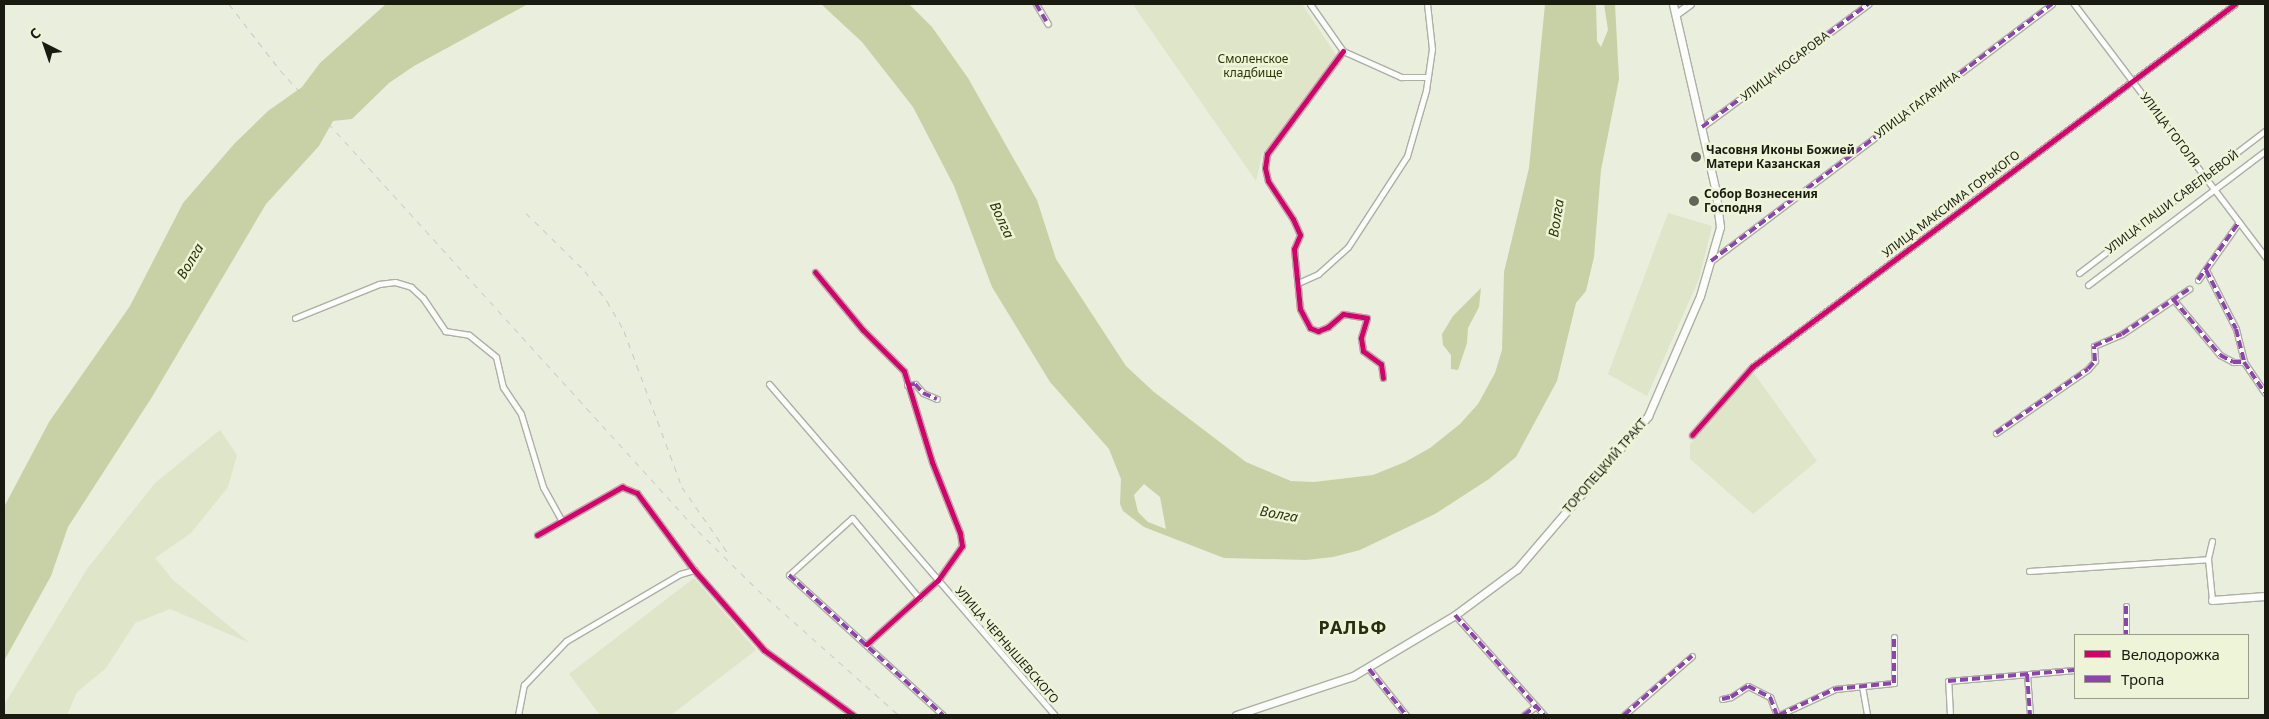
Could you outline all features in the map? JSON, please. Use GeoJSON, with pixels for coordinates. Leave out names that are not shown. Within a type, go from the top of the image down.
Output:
{"type":"FeatureCollection","features":[{"type":"Feature","properties":{"kind":"main road","name":"ТОРОПЕЦКИЙ ТРАКТ"},"geometry":{"type":"LineString","coordinates":[[1236,715],[1369,669],[1455,615],[1516,569],[1648,416],[1700,296],[1720,227],[1702,128],[1673,4]]}},
{"type":"Feature","properties":{"kind":"main road"},"geometry":{"type":"LineString","coordinates":[[1676,14],[1690,4]]}},
{"type":"Feature","properties":{"kind":"main road"},"geometry":{"type":"LineString","coordinates":[[2212,600],[2265,596]]}},
{"type":"Feature","properties":{"kind":"street"},"geometry":{"type":"LineString","coordinates":[[1036,4],[1048,24]]}},
{"type":"Feature","properties":{"kind":"street"},"geometry":{"type":"LineString","coordinates":[[1310,4],[1343,51],[1401,76],[1427,77]]}},
{"type":"Feature","properties":{"kind":"street"},"geometry":{"type":"LineString","coordinates":[[1298,283],[1318,274],[1348,247],[1396,178],[1407,156],[1419,120],[1432,50],[1427,4]]}},
{"type":"Feature","properties":{"kind":"street","name":"УЛИЦА КОСАРОВА"},"geometry":{"type":"LineString","coordinates":[[1702,128],[1868,4]]}},
{"type":"Feature","properties":{"kind":"street","name":"УЛИЦА ГАГАРИНА"},"geometry":{"type":"LineString","coordinates":[[1711,261],[2052,4]]}},
{"type":"Feature","properties":{"kind":"street","name":"УЛИЦА ГОГОЛЯ"},"geometry":{"type":"LineString","coordinates":[[2074,4],[2265,257]]}},
{"type":"Feature","properties":{"kind":"street","name":"УЛИЦА МАКСИМА ГОРЬКОГО"},"geometry":{"type":"LineString","coordinates":[[1692,435],[1752,367],[2234,4]]}},
{"type":"Feature","properties":{"kind":"street"},"geometry":{"type":"LineString","coordinates":[[1343,51],[1267,154],[1268,181],[1293,219],[1300,235],[1294,249],[1300,309],[1310,328],[1318,331],[1328,327],[1343,314],[1367,318],[1361,338],[1363,350],[1380,364],[1383,378]]}},
{"type":"Feature","properties":{"kind":"street","name":"УЛИЦА ПАШИ САВЕЛЬЕВОЙ"},"geometry":{"type":"LineString","coordinates":[[2079,273],[2265,131]]}},
{"type":"Feature","properties":{"kind":"street","name":"УЛИЦА ПАШИ САВЕЛЬЕВОЙ"},"geometry":{"type":"LineString","coordinates":[[2088,285],[2265,151]]}},
{"type":"Feature","properties":{"kind":"street"},"geometry":{"type":"LineString","coordinates":[[2198,280],[2239,222]]}},
{"type":"Feature","properties":{"kind":"street"},"geometry":{"type":"LineString","coordinates":[[2206,270],[2236,329],[2244,362],[2265,393]]}},
{"type":"Feature","properties":{"kind":"street"},"geometry":{"type":"LineString","coordinates":[[814,272],[863,330],[904,371],[960,533],[962,546],[938,580],[867,644]]}},
{"type":"Feature","properties":{"kind":"street"},"geometry":{"type":"LineString","coordinates":[[294,318],[379,284],[395,282],[411,287],[423,298],[445,331],[469,335],[496,357],[502,387],[521,414],[543,487],[562,521]]}},
{"type":"Feature","properties":{"kind":"street"},"geometry":{"type":"LineString","coordinates":[[1996,433],[2088,369],[2095,361],[2094,346],[2122,334],[2189,288]]}},
{"type":"Feature","properties":{"kind":"street"},"geometry":{"type":"LineString","coordinates":[[2173,299],[2220,354],[2233,362],[2244,362]]}},
{"type":"Feature","properties":{"kind":"street","name":"УЛИЦА ЧЕРНЫШЕВСКОГО"},"geometry":{"type":"LineString","coordinates":[[768,384],[1055,715]]}},
{"type":"Feature","properties":{"kind":"street"},"geometry":{"type":"LineString","coordinates":[[907,384],[915,384],[923,393],[937,399]]}},
{"type":"Feature","properties":{"kind":"street"},"geometry":{"type":"LineString","coordinates":[[536,535],[622,487],[637,493],[694,570],[764,650],[853,715]]}},
{"type":"Feature","properties":{"kind":"street"},"geometry":{"type":"LineString","coordinates":[[919,598],[852,518],[789,575],[943,715]]}},
{"type":"Feature","properties":{"kind":"street"},"geometry":{"type":"LineString","coordinates":[[2212,541],[2208,559],[2212,600]]}},
{"type":"Feature","properties":{"kind":"street"},"geometry":{"type":"LineString","coordinates":[[2028,571],[2208,559]]}},
{"type":"Feature","properties":{"kind":"street"},"geometry":{"type":"LineString","coordinates":[[518,715],[524,685],[566,641],[680,574],[694,570]]}},
{"type":"Feature","properties":{"kind":"street"},"geometry":{"type":"LineString","coordinates":[[2126,606],[2126,634]]}},
{"type":"Feature","properties":{"kind":"street"},"geometry":{"type":"LineString","coordinates":[[1455,615],[1544,715]]}},
{"type":"Feature","properties":{"kind":"street"},"geometry":{"type":"LineString","coordinates":[[1722,699],[1731,697],[1748,686],[1770,697],[1778,715],[1835,690],[1894,683],[1894,637]]}},
{"type":"Feature","properties":{"kind":"street"},"geometry":{"type":"LineString","coordinates":[[1624,715],[1692,656]]}},
{"type":"Feature","properties":{"kind":"street"},"geometry":{"type":"LineString","coordinates":[[1369,669],[1406,715]]}},
{"type":"Feature","properties":{"kind":"street"},"geometry":{"type":"LineString","coordinates":[[1950,715],[1948,681],[2074,670]]}},
{"type":"Feature","properties":{"kind":"street"},"geometry":{"type":"LineString","coordinates":[[2027,674],[2030,715]]}},
{"type":"Feature","properties":{"kind":"street"},"geometry":{"type":"LineString","coordinates":[[1862,686],[1867,715]]}},
{"type":"Feature","properties":{"kind":"street"},"geometry":{"type":"LineString","coordinates":[[1524,715],[1536,706]]}},
{"type":"Feature","properties":{"kind":"green space","name":"Смоленское кладбище"},"geometry":{"type":"Polygon","coordinates":[[[1136,4],[1302,4],[1338,58],[1262,155],[1256,181],[1134,6],[1136,4]]]}},
{"type":"Feature","properties":{"kind":"green space"},"geometry":{"type":"Polygon","coordinates":[[[1668,213],[1712,226],[1699,279],[1647,396],[1608,374],[1668,213]]]}},
{"type":"Feature","properties":{"kind":"green space"},"geometry":{"type":"Polygon","coordinates":[[[1753,372],[1817,461],[1753,514],[1690,459],[1690,444],[1753,372]]]}},
{"type":"Feature","properties":{"kind":"green space"},"geometry":{"type":"Polygon","coordinates":[[[220,430],[237,455],[228,487],[191,533],[155,558],[173,580],[250,643],[170,609],[135,623],[106,668],[77,692],[67,715],[4,715],[4,705],[87,569],[155,483],[220,430]]]}},
{"type":"Feature","properties":{"kind":"green space"},"geometry":{"type":"Polygon","coordinates":[[[694,578],[756,650],[671,715],[600,715],[569,674],[694,578]]]}},
{"type":"Feature","properties":{"kind":"water","name":"Волга"},"geometry":{"type":"Polygon","coordinates":[[[386,4],[528,4],[414,66],[389,83],[352,119],[333,121],[319,146],[266,204],[152,397],[68,527],[51,576],[4,661],[4,507],[49,422],[130,306],[183,203],[235,143],[268,111],[302,87],[320,63],[386,4]]]}},
{"type":"Feature","properties":{"kind":"water","name":"Волга"},"geometry":{"type":"Polygon","coordinates":[[[821,4],[909,4],[932,27],[968,78],[1037,200],[1056,259],[1126,366],[1154,392],[1246,462],[1291,481],[1314,482],[1373,475],[1405,462],[1430,448],[1460,424],[1478,404],[1495,373],[1502,350],[1504,272],[1529,168],[1545,4],[1596,4],[1597,41],[1601,47],[1608,30],[1604,4],[1615,4],[1619,79],[1601,170],[1594,257],[1586,291],[1576,303],[1557,381],[1516,457],[1489,479],[1435,514],[1360,550],[1333,557],[1306,560],[1224,558],[1144,527],[1123,511],[1120,504],[1121,479],[1109,449],[1050,382],[992,287],[954,186],[913,107],[862,42],[821,4]],[[1144,484],[1134,495],[1138,512],[1148,522],[1166,529],[1160,497],[1144,484]]]}},
{"type":"Feature","properties":{"kind":"water"},"geometry":{"type":"Polygon","coordinates":[[[1481,288],[1479,307],[1468,328],[1467,343],[1458,370],[1451,369],[1451,355],[1443,345],[1442,334],[1453,316],[1481,288]]]}},
{"type":"Feature","properties":{"kind":"railway"},"geometry":{"type":"LineString","coordinates":[[229,4],[280,70],[698,531],[758,590],[899,715]]}},
{"type":"Feature","properties":{"kind":"railway"},"geometry":{"type":"LineString","coordinates":[[526,213],[585,271],[607,301],[624,331],[682,487],[730,556]]}},
{"type":"Feature","properties":{"kind":"marked path"},"geometry":{"type":"LineString","coordinates":[[1036,4],[1048,24]]}},
{"type":"Feature","properties":{"kind":"marked path"},"geometry":{"type":"LineString","coordinates":[[1702,127],[1868,4]]}},
{"type":"Feature","properties":{"kind":"marked path"},"geometry":{"type":"LineString","coordinates":[[1711,261],[2052,4]]}},
{"type":"Feature","properties":{"kind":"marked path"},"geometry":{"type":"LineString","coordinates":[[2198,280],[2239,222]]}},
{"type":"Feature","properties":{"kind":"marked path"},"geometry":{"type":"LineString","coordinates":[[2206,270],[2236,329],[2244,362],[2265,393]]}},
{"type":"Feature","properties":{"kind":"marked path"},"geometry":{"type":"LineString","coordinates":[[1996,433],[2088,369],[2095,361],[2094,346],[2122,334],[2189,289]]}},
{"type":"Feature","properties":{"kind":"marked path"},"geometry":{"type":"LineString","coordinates":[[2173,299],[2220,355],[2233,362],[2244,362]]}},
{"type":"Feature","properties":{"kind":"marked path"},"geometry":{"type":"LineString","coordinates":[[907,385],[915,384],[923,393],[937,399]]}},
{"type":"Feature","properties":{"kind":"marked path"},"geometry":{"type":"LineString","coordinates":[[789,575],[943,715]]}},
{"type":"Feature","properties":{"kind":"marked path"},"geometry":{"type":"LineString","coordinates":[[2126,606],[2126,634]]}},
{"type":"Feature","properties":{"kind":"marked path"},"geometry":{"type":"LineString","coordinates":[[1455,615],[1544,715]]}},
{"type":"Feature","properties":{"kind":"marked path"},"geometry":{"type":"LineString","coordinates":[[1779,715],[1835,689],[1894,683],[1894,637]]}},
{"type":"Feature","properties":{"kind":"marked path"},"geometry":{"type":"LineString","coordinates":[[1624,715],[1692,656]]}},
{"type":"Feature","properties":{"kind":"marked path"},"geometry":{"type":"LineString","coordinates":[[1369,669],[1406,715]]}},
{"type":"Feature","properties":{"kind":"marked path"},"geometry":{"type":"LineString","coordinates":[[1948,681],[2074,670]]}},
{"type":"Feature","properties":{"kind":"marked path"},"geometry":{"type":"LineString","coordinates":[[2027,674],[2030,715]]}},
{"type":"Feature","properties":{"kind":"marked path"},"geometry":{"type":"LineString","coordinates":[[1722,699],[1731,697],[1748,686],[1770,697],[1777,715]]}},
{"type":"Feature","properties":{"kind":"marked path"},"geometry":{"type":"LineString","coordinates":[[1524,715],[1536,706]]}},
{"type":"Feature","properties":{"kind":"cycle path"},"geometry":{"type":"LineString","coordinates":[[1692,435],[1752,367],[2235,4]]}},
{"type":"Feature","properties":{"kind":"cycle path"},"geometry":{"type":"LineString","coordinates":[[1343,51],[1267,154],[1265,168],[1268,181],[1293,219],[1300,235],[1294,249],[1300,309],[1310,328],[1318,331],[1328,327],[1343,314],[1367,318],[1361,338],[1363,351],[1381,364],[1383,378]]}},
{"type":"Feature","properties":{"kind":"cycle path"},"geometry":{"type":"LineString","coordinates":[[815,272],[863,330],[904,371],[932,462],[960,533],[962,546],[938,580],[867,644]]}},
{"type":"Feature","properties":{"kind":"cycle path"},"geometry":{"type":"LineString","coordinates":[[537,535],[622,487],[637,493],[694,570],[764,650],[853,715]]}},
{"type":"Feature","properties":{"kind":"place","name":"Часовня Иконы Божией Матери Казанская"},"geometry":{"type":"Point","coordinates":[1696,157]}},
{"type":"Feature","properties":{"kind":"place","name":"Собор Вознесения Господня"},"geometry":{"type":"Point","coordinates":[1694,201]}},
{"type":"Feature","properties":{"kind":"district","name":"РАЛЬФ"},"geometry":{"type":"Point","coordinates":[1353,627]}}]}
